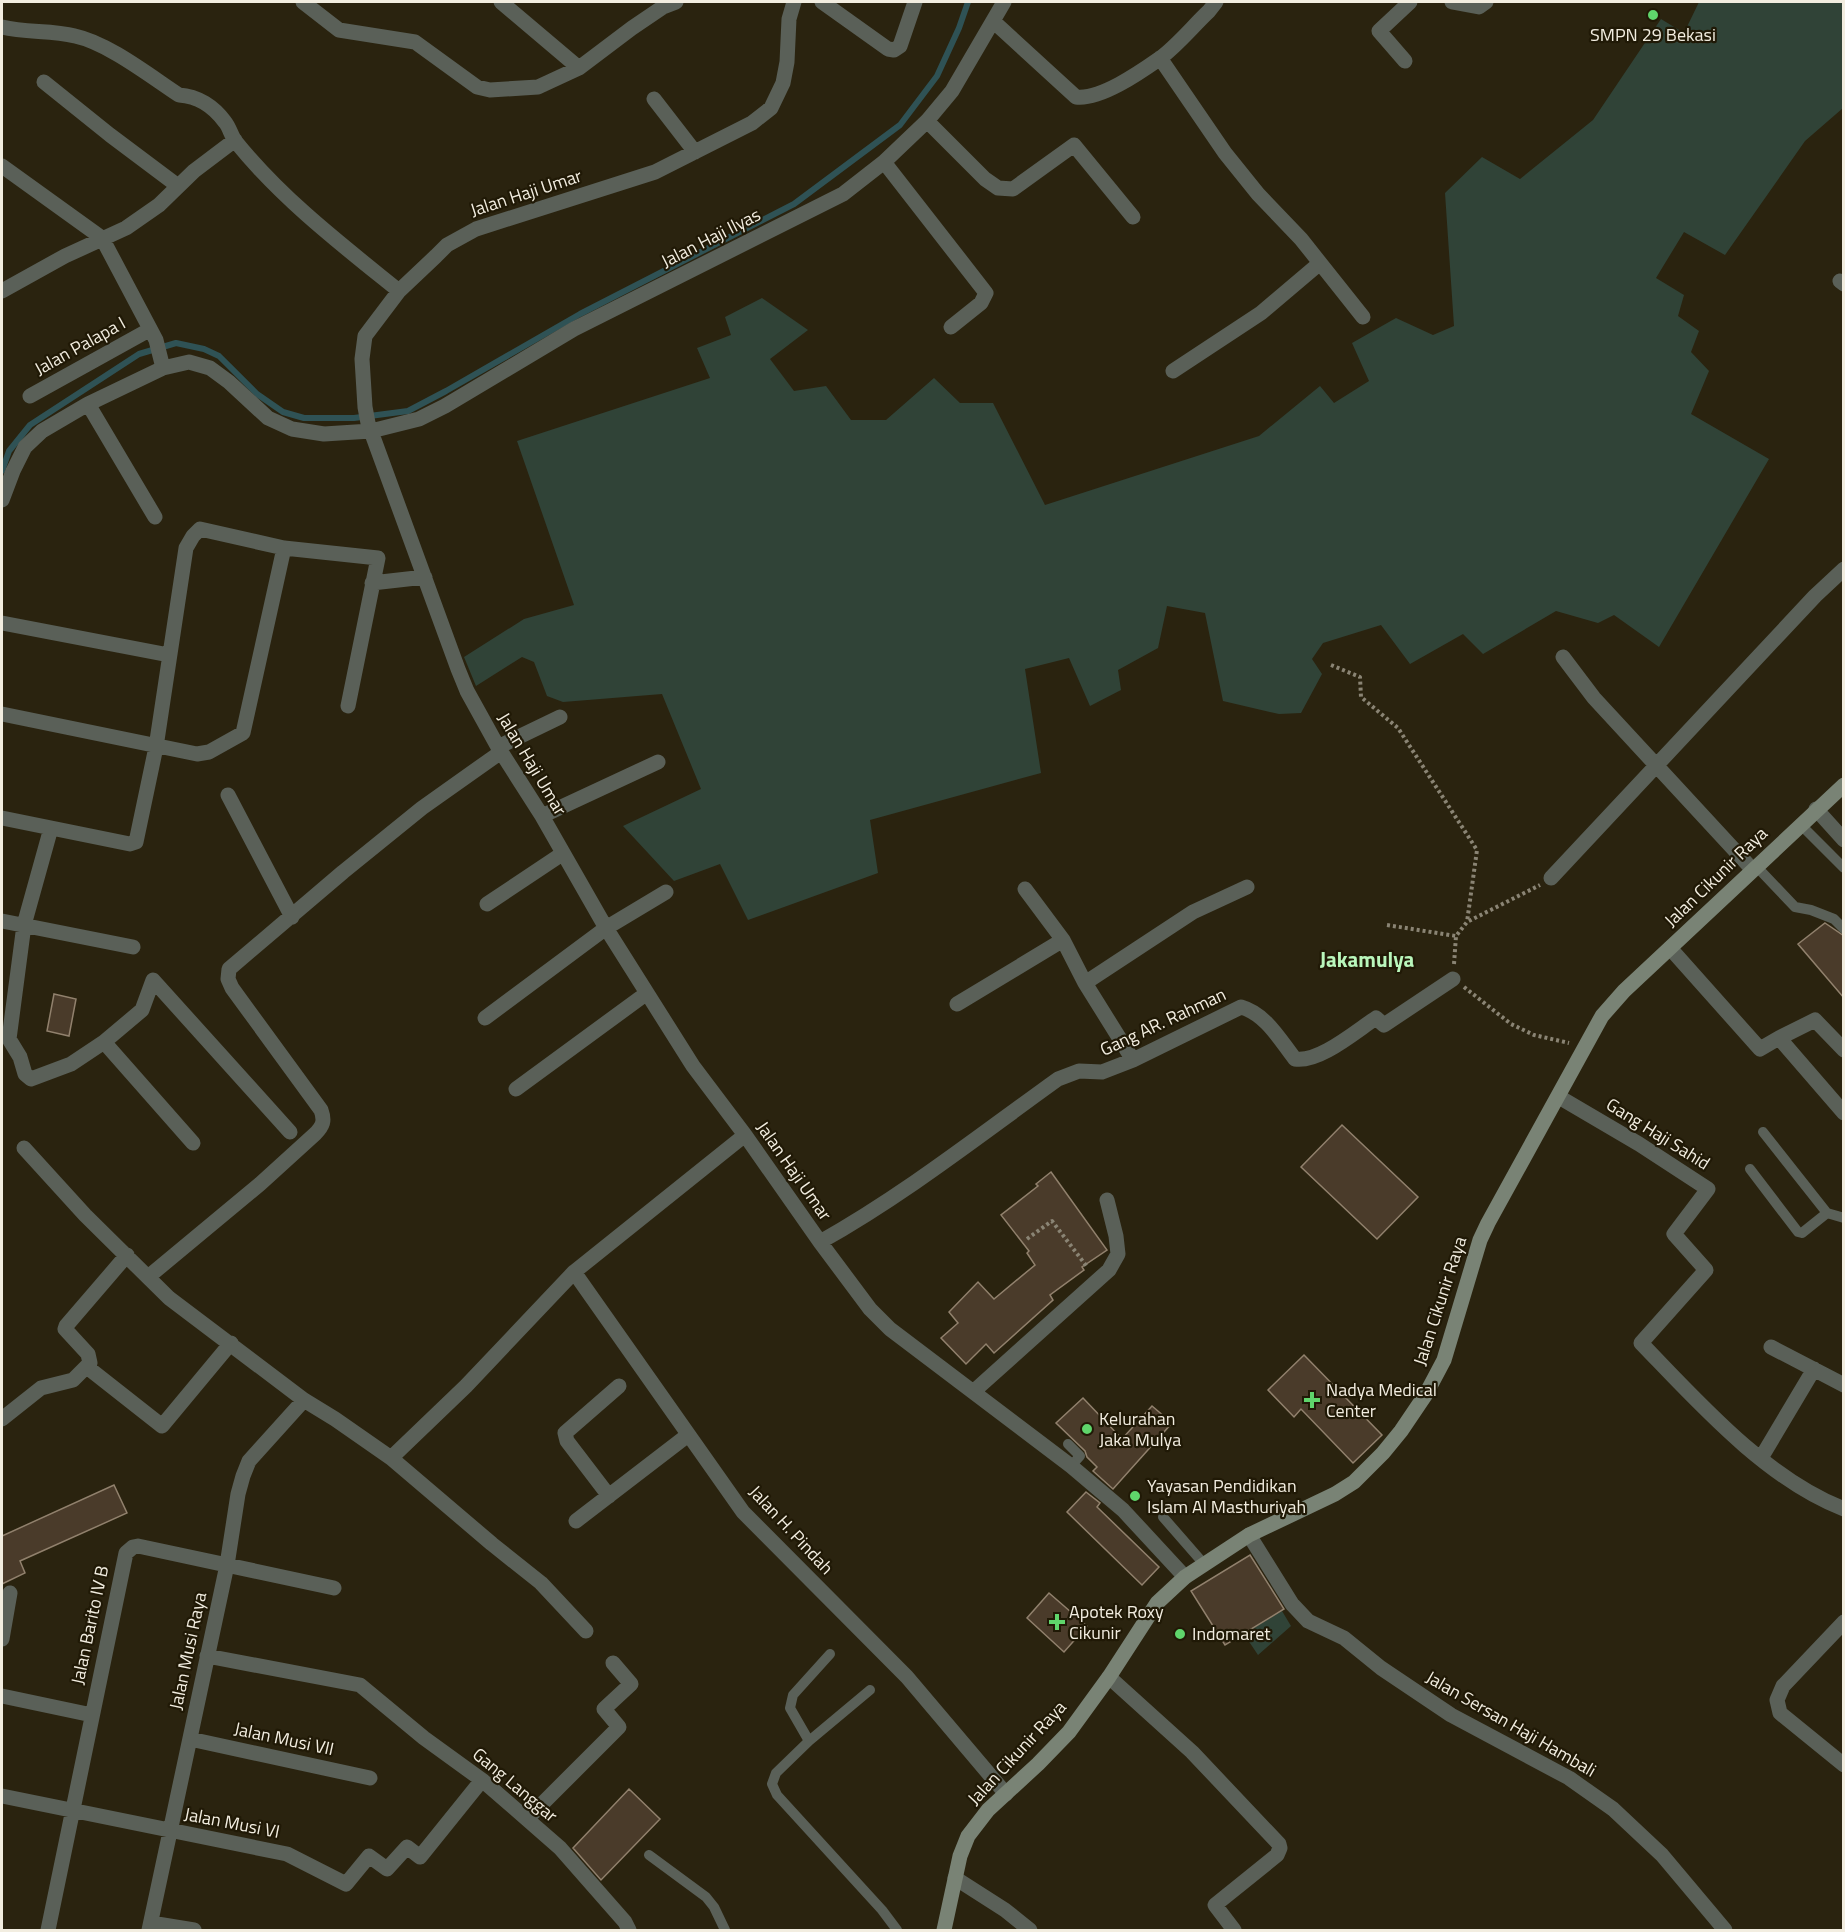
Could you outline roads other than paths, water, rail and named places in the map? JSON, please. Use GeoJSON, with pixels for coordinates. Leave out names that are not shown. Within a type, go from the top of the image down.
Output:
{"type":"FeatureCollection","features":[{"type":"Feature","properties":{"kind":"street"},"geometry":{"type":"LineString","coordinates":[[303,2],[339,30],[415,42],[477,87],[485,90],[538,87],[579,68],[632,28],[663,7],[676,2]]}},
{"type":"Feature","properties":{"kind":"street"},"geometry":{"type":"LineString","coordinates":[[501,2],[579,68]]}},
{"type":"Feature","properties":{"kind":"street","name":"Jalan Haji Umar"},"geometry":{"type":"LineString","coordinates":[[794,2],[789,19],[787,62],[783,83],[771,108],[752,123],[655,172],[476,229],[447,245],[399,291],[365,336],[362,359],[368,421],[467,691],[606,928],[693,1066],[870,1309],[890,1329],[1071,1466],[1123,1510],[1185,1577]]}},
{"type":"Feature","properties":{"kind":"street"},"geometry":{"type":"LineString","coordinates":[[822,2],[888,49],[894,50],[900,46],[915,2]]}},
{"type":"Feature","properties":{"kind":"street","name":"Jalan Haji Ilyas"},"geometry":{"type":"LineString","coordinates":[[2,500],[8,468],[42,430],[161,363],[189,362],[210,368],[229,382],[268,418],[292,429],[324,434],[368,421],[419,419],[445,406],[574,329],[843,194],[884,162],[927,121],[952,91],[1004,2]]}},
{"type":"Feature","properties":{"kind":"street"},"geometry":{"type":"LineString","coordinates":[[993,21],[1076,97],[1086,98],[1102,93],[1160,58],[1216,2]]}},
{"type":"Feature","properties":{"kind":"street"},"geometry":{"type":"LineString","coordinates":[[1405,61],[1379,31],[1410,2]]}},
{"type":"Feature","properties":{"kind":"street"},"geometry":{"type":"LineString","coordinates":[[1452,2],[1479,7],[1486,2]]}},
{"type":"Feature","properties":{"kind":"street"},"geometry":{"type":"LineString","coordinates":[[2,27],[70,35],[91,41],[179,95],[193,97],[205,103],[226,124],[235,140],[282,191],[330,236],[399,291]]}},
{"type":"Feature","properties":{"kind":"street"},"geometry":{"type":"LineString","coordinates":[[1160,58],[1225,153],[1258,194],[1301,239],[1363,317]]}},
{"type":"Feature","properties":{"kind":"street"},"geometry":{"type":"LineString","coordinates":[[44,82],[178,186]]}},
{"type":"Feature","properties":{"kind":"street"},"geometry":{"type":"LineString","coordinates":[[654,99],[695,152]]}},
{"type":"Feature","properties":{"kind":"street"},"geometry":{"type":"LineString","coordinates":[[927,121],[985,179],[998,188],[1013,189],[1074,145],[1133,217]]}},
{"type":"Feature","properties":{"kind":"street"},"geometry":{"type":"LineString","coordinates":[[2,291],[65,256],[126,228],[140,219],[235,140]]}},
{"type":"Feature","properties":{"kind":"street"},"geometry":{"type":"LineString","coordinates":[[884,162],[986,293],[981,303],[951,327]]}},
{"type":"Feature","properties":{"kind":"street"},"geometry":{"type":"LineString","coordinates":[[2,166],[102,238],[153,335],[161,363]]}},
{"type":"Feature","properties":{"kind":"street"},"geometry":{"type":"LineString","coordinates":[[1173,371],[1260,313],[1320,263]]}},
{"type":"Feature","properties":{"kind":"street","name":"Jalan Palapa I"},"geometry":{"type":"LineString","coordinates":[[30,396],[153,335]]}},
{"type":"Feature","properties":{"kind":"street"},"geometry":{"type":"LineString","coordinates":[[88,404],[155,517]]}},
{"type":"Feature","properties":{"kind":"street"},"geometry":{"type":"LineString","coordinates":[[2,818],[130,843],[136,842],[156,747],[186,548],[200,529],[284,549],[378,558],[348,706]]}},
{"type":"Feature","properties":{"kind":"street"},"geometry":{"type":"LineString","coordinates":[[2,714],[197,754],[209,752],[243,733],[284,549]]}},
{"type":"Feature","properties":{"kind":"street"},"geometry":{"type":"LineString","coordinates":[[1551,878],[1815,596],[1844,569]]}},
{"type":"Feature","properties":{"kind":"street"},"geometry":{"type":"LineString","coordinates":[[372,583],[425,577]]}},
{"type":"Feature","properties":{"kind":"street"},"geometry":{"type":"LineString","coordinates":[[2,622],[169,655]]}},
{"type":"Feature","properties":{"kind":"street"},"geometry":{"type":"LineString","coordinates":[[1563,657],[1594,698],[1754,867]]}},
{"type":"Feature","properties":{"kind":"street"},"geometry":{"type":"LineString","coordinates":[[148,1277],[260,1184],[322,1127],[324,1121],[321,1110],[232,988],[228,979],[229,969],[343,872],[499,749],[560,717]]}},
{"type":"Feature","properties":{"kind":"street"},"geometry":{"type":"LineString","coordinates":[[542,816],[658,762]]}},
{"type":"Feature","properties":{"kind":"street","name":"Jalan Cikunir Raya"},"geometry":{"type":"LineString","coordinates":[[944,1930],[960,1856],[968,1836],[988,1810],[1038,1764],[1069,1731],[1109,1677],[1157,1603],[1185,1577],[1249,1535],[1335,1494],[1354,1482],[1383,1453],[1414,1413],[1444,1360],[1480,1240],[1602,1016],[1754,867],[1844,785]]}},
{"type":"Feature","properties":{"kind":"street"},"geometry":{"type":"LineString","coordinates":[[228,795],[292,917]]}},
{"type":"Feature","properties":{"kind":"street"},"geometry":{"type":"LineString","coordinates":[[1816,809],[1844,840]]}},
{"type":"Feature","properties":{"kind":"street"},"geometry":{"type":"LineString","coordinates":[[51,828],[24,926],[9,1039],[20,1057],[25,1074],[31,1079],[71,1064],[104,1042],[142,1010],[153,980],[290,1132]]}},
{"type":"Feature","properties":{"kind":"street"},"geometry":{"type":"LineString","coordinates":[[487,904],[562,854]]}},
{"type":"Feature","properties":{"kind":"street"},"geometry":{"type":"LineString","coordinates":[[1085,983],[1193,912],[1247,887]]}},
{"type":"Feature","properties":{"kind":"street"},"geometry":{"type":"LineString","coordinates":[[1024,889],[1063,940],[1085,983],[1133,1060]]}},
{"type":"Feature","properties":{"kind":"street"},"geometry":{"type":"LineString","coordinates":[[484,1018],[606,928],[666,892]]}},
{"type":"Feature","properties":{"kind":"street"},"geometry":{"type":"LineString","coordinates":[[2,921],[134,947]]}},
{"type":"Feature","properties":{"kind":"street"},"geometry":{"type":"LineString","coordinates":[[957,1004],[1063,940]]}},
{"type":"Feature","properties":{"kind":"street"},"geometry":{"type":"LineString","coordinates":[[1670,948],[1760,1049],[1815,1020],[1844,1050]]}},
{"type":"Feature","properties":{"kind":"street","name":"Gang AR. Rahman"},"geometry":{"type":"LineString","coordinates":[[820,1242],[869,1214],[911,1186],[1058,1079],[1078,1071],[1102,1072],[1133,1060],[1241,1007],[1261,1016],[1295,1059],[1304,1060],[1325,1052],[1376,1018],[1384,1025],[1454,979]]}},
{"type":"Feature","properties":{"kind":"street"},"geometry":{"type":"LineString","coordinates":[[516,1089],[647,993]]}},
{"type":"Feature","properties":{"kind":"street"},"geometry":{"type":"LineString","coordinates":[[1779,1038],[1844,1113]]}},
{"type":"Feature","properties":{"kind":"street"},"geometry":{"type":"LineString","coordinates":[[104,1042],[193,1143]]}},
{"type":"Feature","properties":{"kind":"street","name":"Gang Haji Sahid"},"geometry":{"type":"LineString","coordinates":[[1559,1097],[1639,1144],[1708,1189],[1674,1234],[1706,1270],[1641,1343],[1726,1428],[1761,1458]]}},
{"type":"Feature","properties":{"kind":"street"},"geometry":{"type":"LineString","coordinates":[[391,1458],[459,1394],[574,1272],[745,1135]]}},
{"type":"Feature","properties":{"kind":"street"},"geometry":{"type":"LineString","coordinates":[[24,1148],[85,1215],[170,1298],[304,1400],[391,1458],[541,1583],[586,1630]]}},
{"type":"Feature","properties":{"kind":"street"},"geometry":{"type":"LineString","coordinates":[[973,1392],[1109,1270],[1118,1254],[1107,1200]]}},
{"type":"Feature","properties":{"kind":"street"},"geometry":{"type":"LineString","coordinates":[[2,1419],[41,1388],[73,1380],[87,1367],[90,1363],[88,1354],[65,1329],[66,1326],[127,1255]]}},
{"type":"Feature","properties":{"kind":"street","name":"Jalan H. Pindah"},"geometry":{"type":"LineString","coordinates":[[574,1272],[743,1512],[907,1677],[1006,1794]]}},
{"type":"Feature","properties":{"kind":"street"},"geometry":{"type":"LineString","coordinates":[[87,1367],[162,1426],[231,1343]]}},
{"type":"Feature","properties":{"kind":"street"},"geometry":{"type":"LineString","coordinates":[[1771,1347],[1844,1385]]}},
{"type":"Feature","properties":{"kind":"street"},"geometry":{"type":"LineString","coordinates":[[1814,1370],[1761,1458],[1788,1480],[1819,1499],[1844,1509]]}},
{"type":"Feature","properties":{"kind":"street"},"geometry":{"type":"LineString","coordinates":[[609,1496],[567,1442],[565,1433],[619,1386]]}},
{"type":"Feature","properties":{"kind":"street","name":"Jalan Musi Raya"},"geometry":{"type":"LineString","coordinates":[[150,1927],[226,1564],[238,1494],[249,1461],[304,1400]]}},
{"type":"Feature","properties":{"kind":"street"},"geometry":{"type":"LineString","coordinates":[[576,1521],[688,1435]]}},
{"type":"Feature","properties":{"kind":"street","name":"Jalan Sersan Haji Hambali"},"geometry":{"type":"LineString","coordinates":[[1249,1535],[1292,1604],[1308,1621],[1344,1638],[1381,1668],[1451,1715],[1569,1778],[1612,1809],[1662,1855],[1725,1930]]}},
{"type":"Feature","properties":{"kind":"street","name":"Jalan Barito IV B"},"geometry":{"type":"LineString","coordinates":[[48,1930],[124,1558],[129,1549],[138,1546],[334,1587]]}},
{"type":"Feature","properties":{"kind":"street"},"geometry":{"type":"LineString","coordinates":[[2,1639],[10,1593]]}},
{"type":"Feature","properties":{"kind":"street"},"geometry":{"type":"LineString","coordinates":[[1844,1622],[1783,1686],[1777,1700],[1780,1713],[1844,1765]]}},
{"type":"Feature","properties":{"kind":"street","name":"Gang Langgar"},"geometry":{"type":"LineString","coordinates":[[207,1656],[360,1685],[424,1738],[482,1780],[560,1848],[625,1922],[629,1930]]}},
{"type":"Feature","properties":{"kind":"street"},"geometry":{"type":"LineString","coordinates":[[527,1819],[619,1727],[604,1709],[631,1684],[613,1663]]}},
{"type":"Feature","properties":{"kind":"street"},"geometry":{"type":"LineString","coordinates":[[1109,1677],[1192,1752],[1280,1844],[1277,1855],[1215,1905],[1234,1930]]}},
{"type":"Feature","properties":{"kind":"street"},"geometry":{"type":"LineString","coordinates":[[2,1696],[92,1715]]}},
{"type":"Feature","properties":{"kind":"street","name":"Jalan Musi VII"},"geometry":{"type":"LineString","coordinates":[[190,1739],[370,1778]]}},
{"type":"Feature","properties":{"kind":"street","name":"Jalan Musi VI"},"geometry":{"type":"LineString","coordinates":[[2,1796],[287,1854],[346,1884],[369,1856],[387,1869],[407,1847],[420,1857],[482,1780]]}},
{"type":"Feature","properties":{"kind":"street"},"geometry":{"type":"LineString","coordinates":[[956,1878],[1005,1910],[1030,1930]]}},
{"type":"Feature","properties":{"kind":"street"},"geometry":{"type":"LineString","coordinates":[[150,1927],[194,1930]]}},
{"type":"Feature","properties":{"kind":"lane"},"geometry":{"type":"LineString","coordinates":[[1800,824],[1844,867]]}},
{"type":"Feature","properties":{"kind":"lane"},"geometry":{"type":"LineString","coordinates":[[1754,867],[1795,908],[1811,910],[1834,919],[1844,929]]}},
{"type":"Feature","properties":{"kind":"lane"},"geometry":{"type":"LineString","coordinates":[[1763,1132],[1827,1213],[1844,1218]]}},
{"type":"Feature","properties":{"kind":"lane"},"geometry":{"type":"LineString","coordinates":[[1750,1169],[1798,1232],[1807,1231],[1827,1213]]}},
{"type":"Feature","properties":{"kind":"lane"},"geometry":{"type":"LineString","coordinates":[[1068,1444],[1080,1456],[1071,1466]]}},
{"type":"Feature","properties":{"kind":"lane"},"geometry":{"type":"LineString","coordinates":[[1163,1517],[1204,1564]]}},
{"type":"Feature","properties":{"kind":"lane"},"geometry":{"type":"LineString","coordinates":[[809,1742],[790,1708],[793,1695],[830,1654]]}},
{"type":"Feature","properties":{"kind":"lane"},"geometry":{"type":"LineString","coordinates":[[870,1690],[776,1773],[772,1784],[777,1795],[882,1910],[897,1930]]}},
{"type":"Feature","properties":{"kind":"lane"},"geometry":{"type":"LineString","coordinates":[[649,1855],[706,1897],[714,1907],[725,1930]]}},
{"type":"Feature","properties":{"kind":"waterway"},"geometry":{"type":"LineString","coordinates":[[2,471],[9,451],[30,425],[139,354],[176,343],[204,349],[219,356],[257,394],[283,412],[304,418],[354,418],[408,411],[580,314],[794,204],[900,125],[937,76],[968,2]]}},
{"type":"Feature","properties":{"kind":"place","name":"SMPN 29 Bekasi"},"geometry":{"type":"Point","coordinates":[1653,15]}},
{"type":"Feature","properties":{"kind":"place","name":"Nadya Medical Center"},"geometry":{"type":"Point","coordinates":[1312,1400]}},
{"type":"Feature","properties":{"kind":"place","name":"Kelurahan Jaka Mulya"},"geometry":{"type":"Point","coordinates":[1087,1429]}},
{"type":"Feature","properties":{"kind":"place","name":"Yayasan Pendidikan Islam Al Masthuriyah"},"geometry":{"type":"Point","coordinates":[1135,1496]}},
{"type":"Feature","properties":{"kind":"place","name":"Apotek Roxy Cikunir"},"geometry":{"type":"Point","coordinates":[1057,1622]}},
{"type":"Feature","properties":{"kind":"place","name":"Indomaret"},"geometry":{"type":"Point","coordinates":[1180,1634]}},
{"type":"Feature","properties":{"kind":"district","name":"Jakamulya"},"geometry":{"type":"Point","coordinates":[1367,960]}}]}
